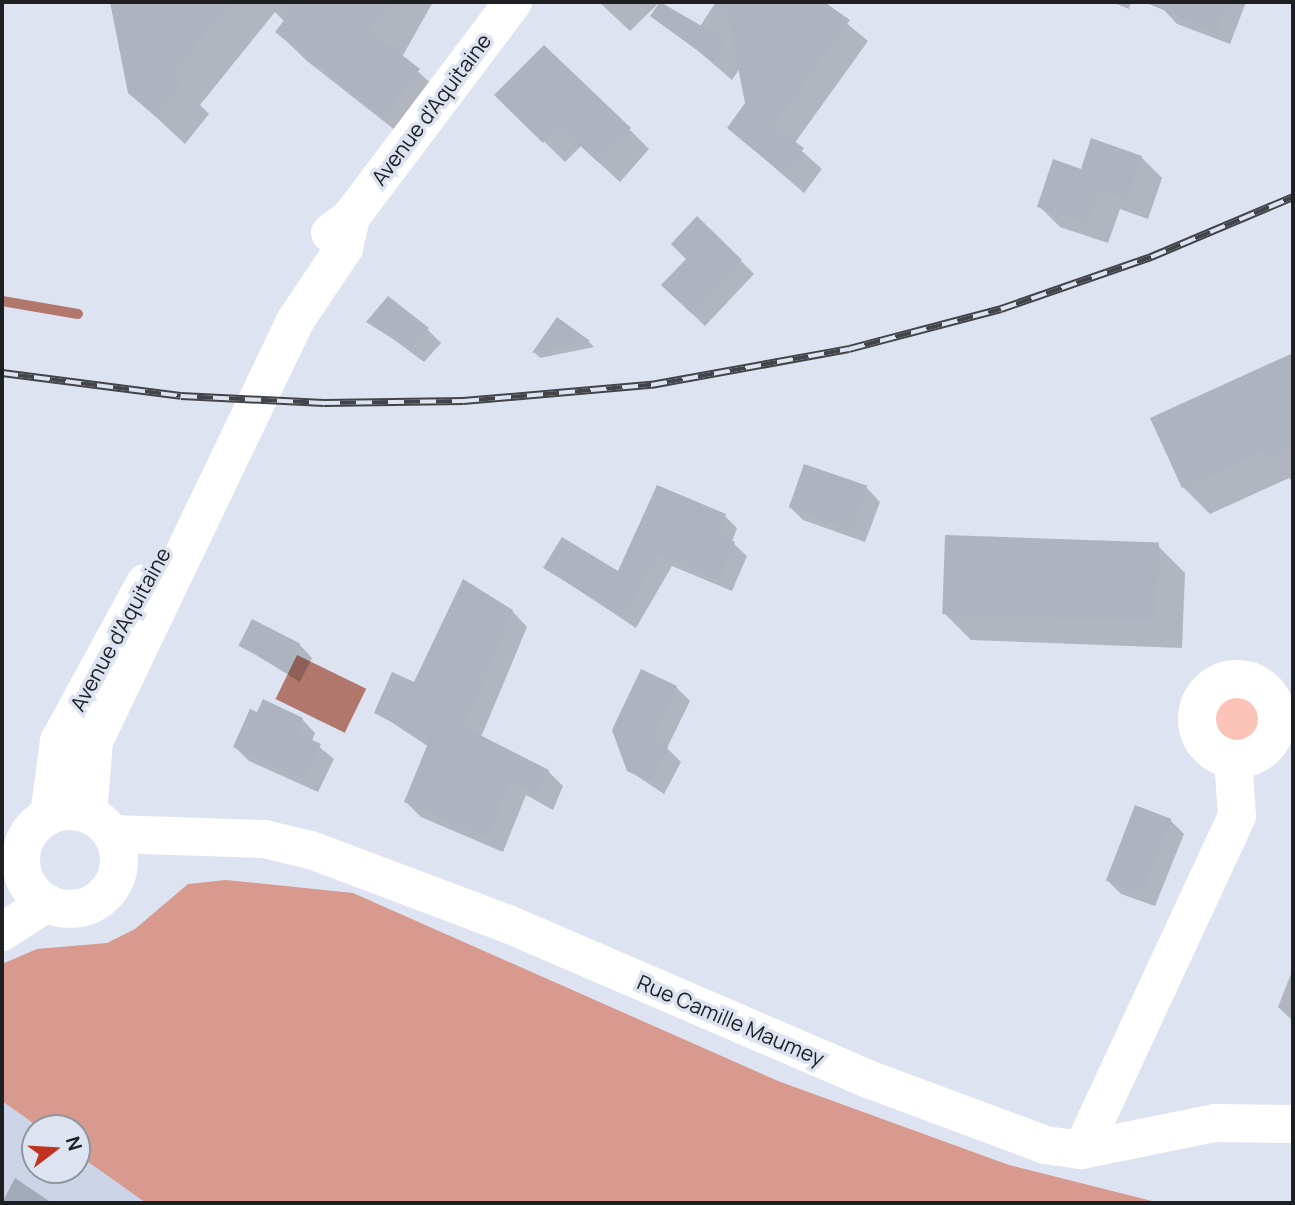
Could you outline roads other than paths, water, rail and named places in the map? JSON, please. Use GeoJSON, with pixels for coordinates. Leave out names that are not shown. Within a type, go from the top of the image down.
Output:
{"type":"FeatureCollection","features":[{"type":"Feature","properties":{"kind":"street","name":"Avenue d'Aquitaine"},"geometry":{"type":"LineString","coordinates":[[106,838],[94,741],[227,458],[295,321],[305,273],[328,235],[351,217],[513,2]]}},
{"type":"Feature","properties":{"kind":"street","name":"Avenue d'Aquitaine"},"geometry":{"type":"LineString","coordinates":[[49,815],[59,741],[176,528],[227,458]]}},
{"type":"Feature","properties":{"kind":"street"},"geometry":{"type":"LineString","coordinates":[[1082,1150],[1237,816],[1233,759]]}},
{"type":"Feature","properties":{"kind":"street"},"geometry":{"type":"LineString","coordinates":[[49,815],[106,838],[114,880],[93,903],[61,908],[47,903],[11,879],[25,839],[49,815]]}},
{"type":"Feature","properties":{"kind":"street","name":"Rue Camille Maumey"},"geometry":{"type":"LineString","coordinates":[[106,838],[264,839],[311,850],[508,924],[880,1084],[1036,1142],[1082,1150],[1215,1123],[1293,1124]]}},
{"type":"Feature","properties":{"kind":"street"},"geometry":{"type":"LineString","coordinates":[[2,932],[47,903]]}},
{"type":"Feature","properties":{"kind":"waterway"},"geometry":{"type":"LineString","coordinates":[[2,301],[78,314]]}},
{"type":"Feature","properties":{"kind":"railway"},"geometry":{"type":"LineString","coordinates":[[2,373],[181,396],[324,403],[463,401],[651,385],[849,349],[1001,309],[1151,257],[1293,197]]}}]}
